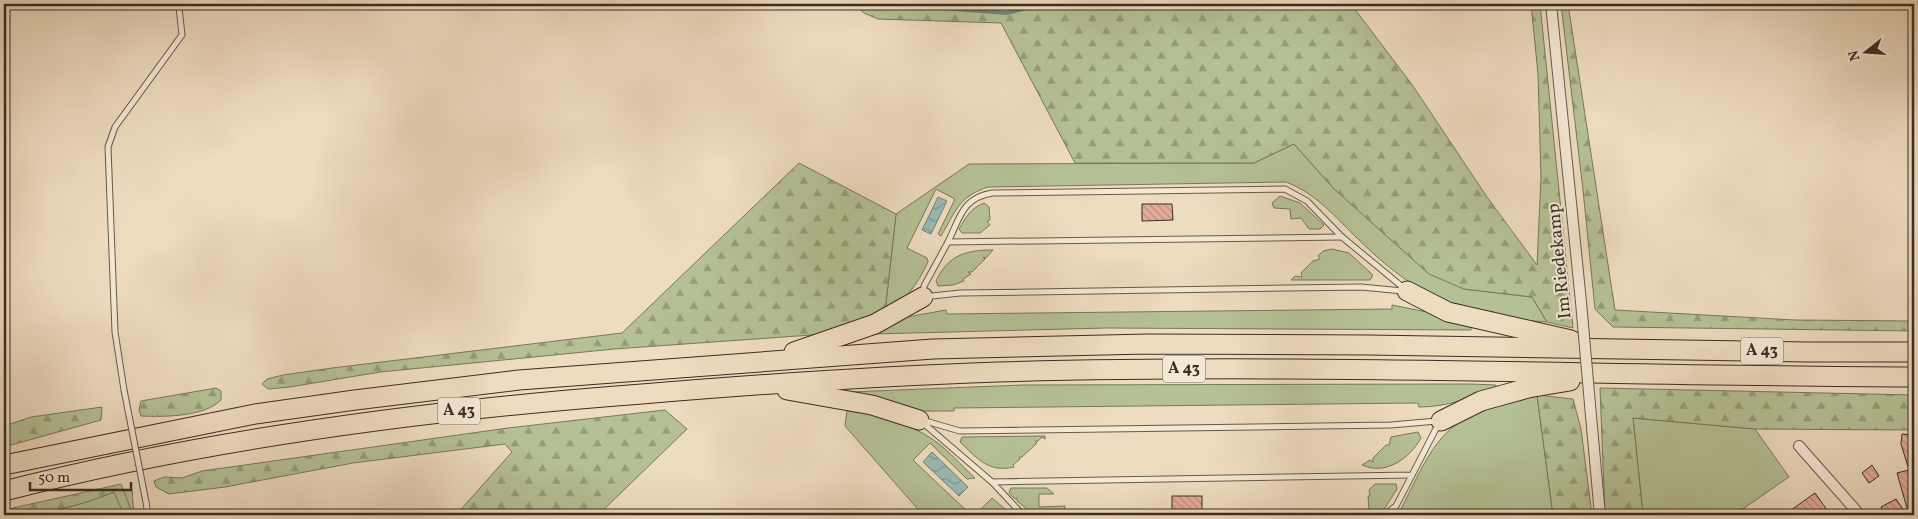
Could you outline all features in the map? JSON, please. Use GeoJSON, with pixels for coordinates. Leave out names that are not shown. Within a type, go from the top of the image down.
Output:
{"type":"FeatureCollection","features":[{"type":"Feature","properties":{"kind":"highway"},"geometry":{"type":"LineString","coordinates":[[1407,291],[1448,312],[1609,349]]}},
{"type":"Feature","properties":{"kind":"highway"},"geometry":{"type":"LineString","coordinates":[[767,360],[875,324],[924,297]]}},
{"type":"Feature","properties":{"kind":"highway","name":"A 43"},"geometry":{"type":"LineString","coordinates":[[4,465],[255,414],[355,400],[519,380],[934,349],[1138,344],[1478,345],[1609,349],[1914,352]]}},
{"type":"Feature","properties":{"kind":"highway","name":"A 43"},"geometry":{"type":"LineString","coordinates":[[4,491],[169,455],[348,425],[535,402],[874,377],[1111,370],[1618,372],[1914,377]]}},
{"type":"Feature","properties":{"kind":"highway"},"geometry":{"type":"LineString","coordinates":[[1441,421],[1481,401],[1528,388],[1618,372]]}},
{"type":"Feature","properties":{"kind":"highway"},"geometry":{"type":"LineString","coordinates":[[751,385],[872,405],[920,420]]}},
{"type":"Feature","properties":{"kind":"street","name":"Im Riedekamp"},"geometry":{"type":"LineString","coordinates":[[1552,4],[1600,515]]}},
{"type":"Feature","properties":{"kind":"street"},"geometry":{"type":"LineString","coordinates":[[1799,446],[1860,515]]}},
{"type":"Feature","properties":{"kind":"lane"},"geometry":{"type":"LineString","coordinates":[[148,515],[115,332],[108,147],[115,127],[182,35],[179,7],[181,4]]}},
{"type":"Feature","properties":{"kind":"lane"},"geometry":{"type":"LineString","coordinates":[[1258,189],[1285,189],[1294,192],[1307,201],[1342,237],[1407,291],[1361,288],[960,293],[924,297],[924,286],[966,205],[980,195],[1258,189]]}},
{"type":"Feature","properties":{"kind":"lane"},"geometry":{"type":"LineString","coordinates":[[948,242],[1342,237]]}},
{"type":"Feature","properties":{"kind":"lane"},"geometry":{"type":"LineString","coordinates":[[920,420],[960,431],[1392,425],[1441,421]]}},
{"type":"Feature","properties":{"kind":"lane"},"geometry":{"type":"LineString","coordinates":[[920,420],[992,482],[1023,515]]}},
{"type":"Feature","properties":{"kind":"lane"},"geometry":{"type":"LineString","coordinates":[[1384,515],[1396,506],[1441,421]]}},
{"type":"Feature","properties":{"kind":"lane"},"geometry":{"type":"LineString","coordinates":[[992,482],[1412,475]]}},
{"type":"Feature","properties":{"kind":"green space"},"geometry":{"type":"Polygon","coordinates":[[[854,4],[1351,4],[1413,86],[1487,197],[1537,265],[1541,178],[1538,74],[1531,4],[1540,4],[1573,328],[1547,322],[1532,297],[1464,289],[1429,274],[1334,189],[1294,144],[1254,163],[1075,163],[1001,23],[878,19],[864,13],[854,4]]]}},
{"type":"Feature","properties":{"kind":"green space"},"geometry":{"type":"Polygon","coordinates":[[[1561,4],[1568,4],[1615,310],[1795,320],[1914,321],[1914,331],[1613,327],[1595,309],[1561,4]]]}},
{"type":"Feature","properties":{"kind":"green space"},"geometry":{"type":"Polygon","coordinates":[[[1294,144],[1334,189],[1464,289],[1532,297],[1547,322],[1490,315],[1465,309],[1443,301],[1422,290],[1379,259],[1316,199],[1307,192],[1286,182],[988,187],[970,195],[964,200],[941,236],[938,234],[955,199],[936,189],[907,248],[927,258],[928,262],[911,291],[885,312],[896,214],[969,164],[1254,163],[1294,144]]]}},
{"type":"Feature","properties":{"kind":"green space"},"geometry":{"type":"Polygon","coordinates":[[[799,163],[896,214],[885,312],[826,334],[614,349],[380,372],[268,389],[262,384],[267,379],[283,375],[332,368],[622,333],[799,163]]]}},
{"type":"Feature","properties":{"kind":"green space"},"geometry":{"type":"Polygon","coordinates":[[[1280,196],[1300,203],[1324,225],[1320,229],[1309,229],[1301,218],[1291,219],[1290,209],[1274,208],[1272,203],[1280,196]]]}},
{"type":"Feature","properties":{"kind":"green space"},"geometry":{"type":"Polygon","coordinates":[[[984,203],[989,207],[990,220],[987,221],[990,225],[980,233],[962,233],[959,229],[972,210],[984,203]]]}},
{"type":"Feature","properties":{"kind":"green space"},"geometry":{"type":"Polygon","coordinates":[[[1332,249],[1349,253],[1373,275],[1370,280],[1291,280],[1295,276],[1302,277],[1301,273],[1313,261],[1320,259],[1318,256],[1323,251],[1332,249]]]}},
{"type":"Feature","properties":{"kind":"green space"},"geometry":{"type":"Polygon","coordinates":[[[993,250],[986,258],[983,257],[985,259],[972,272],[968,272],[971,274],[963,279],[964,281],[953,285],[938,286],[936,281],[946,265],[952,260],[974,251],[993,250]]]}},
{"type":"Feature","properties":{"kind":"green space"},"geometry":{"type":"Polygon","coordinates":[[[1392,305],[1427,312],[1471,327],[1471,330],[1106,328],[873,334],[907,317],[946,310],[947,314],[1392,309],[1392,305]]]}},
{"type":"Feature","properties":{"kind":"green space"},"geometry":{"type":"Polygon","coordinates":[[[1470,384],[1496,385],[1496,388],[1458,401],[1429,407],[1419,407],[1418,403],[954,408],[954,411],[913,411],[849,392],[1022,385],[1470,384]]]}},
{"type":"Feature","properties":{"kind":"green space"},"geometry":{"type":"Polygon","coordinates":[[[216,388],[221,391],[221,400],[205,410],[183,415],[141,416],[139,410],[141,401],[216,388]]]}},
{"type":"Feature","properties":{"kind":"green space"},"geometry":{"type":"Polygon","coordinates":[[[1600,388],[1914,395],[1914,430],[1755,429],[1633,418],[1643,515],[1605,515],[1600,388]]]}},
{"type":"Feature","properties":{"kind":"green space"},"geometry":{"type":"Polygon","coordinates":[[[1537,395],[1553,515],[1395,515],[1400,511],[1432,450],[1454,426],[1468,416],[1485,409],[1537,395]]]}},
{"type":"Feature","properties":{"kind":"green space"},"geometry":{"type":"Polygon","coordinates":[[[1537,395],[1573,399],[1581,429],[1592,515],[1553,515],[1537,395]]]}},
{"type":"Feature","properties":{"kind":"green space"},"geometry":{"type":"Polygon","coordinates":[[[102,407],[101,420],[4,447],[4,426],[31,417],[102,407]]]}},
{"type":"Feature","properties":{"kind":"green space"},"geometry":{"type":"Polygon","coordinates":[[[665,410],[687,429],[598,515],[456,515],[512,452],[505,444],[353,463],[225,487],[169,494],[156,487],[154,481],[164,477],[182,478],[202,471],[508,428],[665,410]]]}},
{"type":"Feature","properties":{"kind":"green space"},"geometry":{"type":"Polygon","coordinates":[[[847,411],[870,414],[904,424],[940,445],[975,478],[967,479],[930,443],[913,460],[971,515],[923,515],[845,426],[847,411]]]}},
{"type":"Feature","properties":{"kind":"green space"},"geometry":{"type":"Polygon","coordinates":[[[1633,418],[1755,429],[1789,477],[1734,515],[1643,515],[1633,418]]]}},
{"type":"Feature","properties":{"kind":"green space"},"geometry":{"type":"Polygon","coordinates":[[[1418,432],[1421,438],[1411,452],[1396,463],[1380,468],[1362,465],[1370,460],[1373,462],[1373,458],[1386,445],[1389,445],[1391,437],[1418,432]]]}},
{"type":"Feature","properties":{"kind":"green space"},"geometry":{"type":"Polygon","coordinates":[[[1045,436],[1045,439],[1042,437],[1035,441],[1037,443],[1022,457],[1019,457],[1020,459],[1013,465],[1014,467],[1005,468],[997,468],[984,463],[960,442],[962,437],[1045,436]]]}},
{"type":"Feature","properties":{"kind":"green space"},"geometry":{"type":"Polygon","coordinates":[[[121,484],[133,515],[124,515],[114,492],[60,509],[32,514],[4,515],[4,510],[121,484]]]}},
{"type":"Feature","properties":{"kind":"green space"},"geometry":{"type":"Polygon","coordinates":[[[1375,484],[1396,484],[1397,489],[1385,508],[1372,515],[1369,510],[1368,496],[1370,496],[1369,490],[1375,484]]]}},
{"type":"Feature","properties":{"kind":"green space"},"geometry":{"type":"Polygon","coordinates":[[[1011,488],[1047,488],[1054,494],[1039,494],[1039,507],[1065,506],[1065,511],[1061,515],[1034,515],[1017,501],[1017,498],[1015,499],[1009,493],[1011,488]]]}},
{"type":"Feature","properties":{"kind":"green space"},"geometry":{"type":"Polygon","coordinates":[[[132,489],[134,515],[4,515],[4,514],[132,489]]]}},
{"type":"Feature","properties":{"kind":"green space"},"geometry":{"type":"Polygon","coordinates":[[[992,498],[1012,515],[975,515],[992,498]]]}},
{"type":"Feature","properties":{"kind":"water"},"geometry":{"type":"Polygon","coordinates":[[[938,197],[947,201],[931,234],[922,230],[938,197]]]}},
{"type":"Feature","properties":{"kind":"water"},"geometry":{"type":"Polygon","coordinates":[[[932,452],[968,487],[959,496],[923,462],[932,452]]]}},
{"type":"Feature","properties":{"kind":"building"},"geometry":{"type":"Polygon","coordinates":[[[1142,204],[1172,204],[1173,220],[1142,221],[1142,204]]]}},
{"type":"Feature","properties":{"kind":"building"},"geometry":{"type":"Polygon","coordinates":[[[1902,434],[1914,435],[1914,515],[1909,515],[1897,473],[1909,470],[1901,444],[1902,434]]]}},
{"type":"Feature","properties":{"kind":"building"},"geometry":{"type":"Polygon","coordinates":[[[1872,465],[1879,476],[1869,483],[1862,473],[1872,465]]]}},
{"type":"Feature","properties":{"kind":"building"},"geometry":{"type":"Polygon","coordinates":[[[1815,493],[1827,510],[1819,515],[1784,515],[1815,493]]]}},
{"type":"Feature","properties":{"kind":"building"},"geometry":{"type":"Polygon","coordinates":[[[1172,496],[1202,496],[1202,513],[1172,513],[1172,496]]]}},
{"type":"Feature","properties":{"kind":"building"},"geometry":{"type":"Polygon","coordinates":[[[1896,499],[1907,515],[1886,515],[1881,507],[1896,499]]]}},
{"type":"Feature","properties":{"kind":"waterway"},"geometry":{"type":"LineString","coordinates":[[888,4],[1007,13],[1042,4]]}}]}
